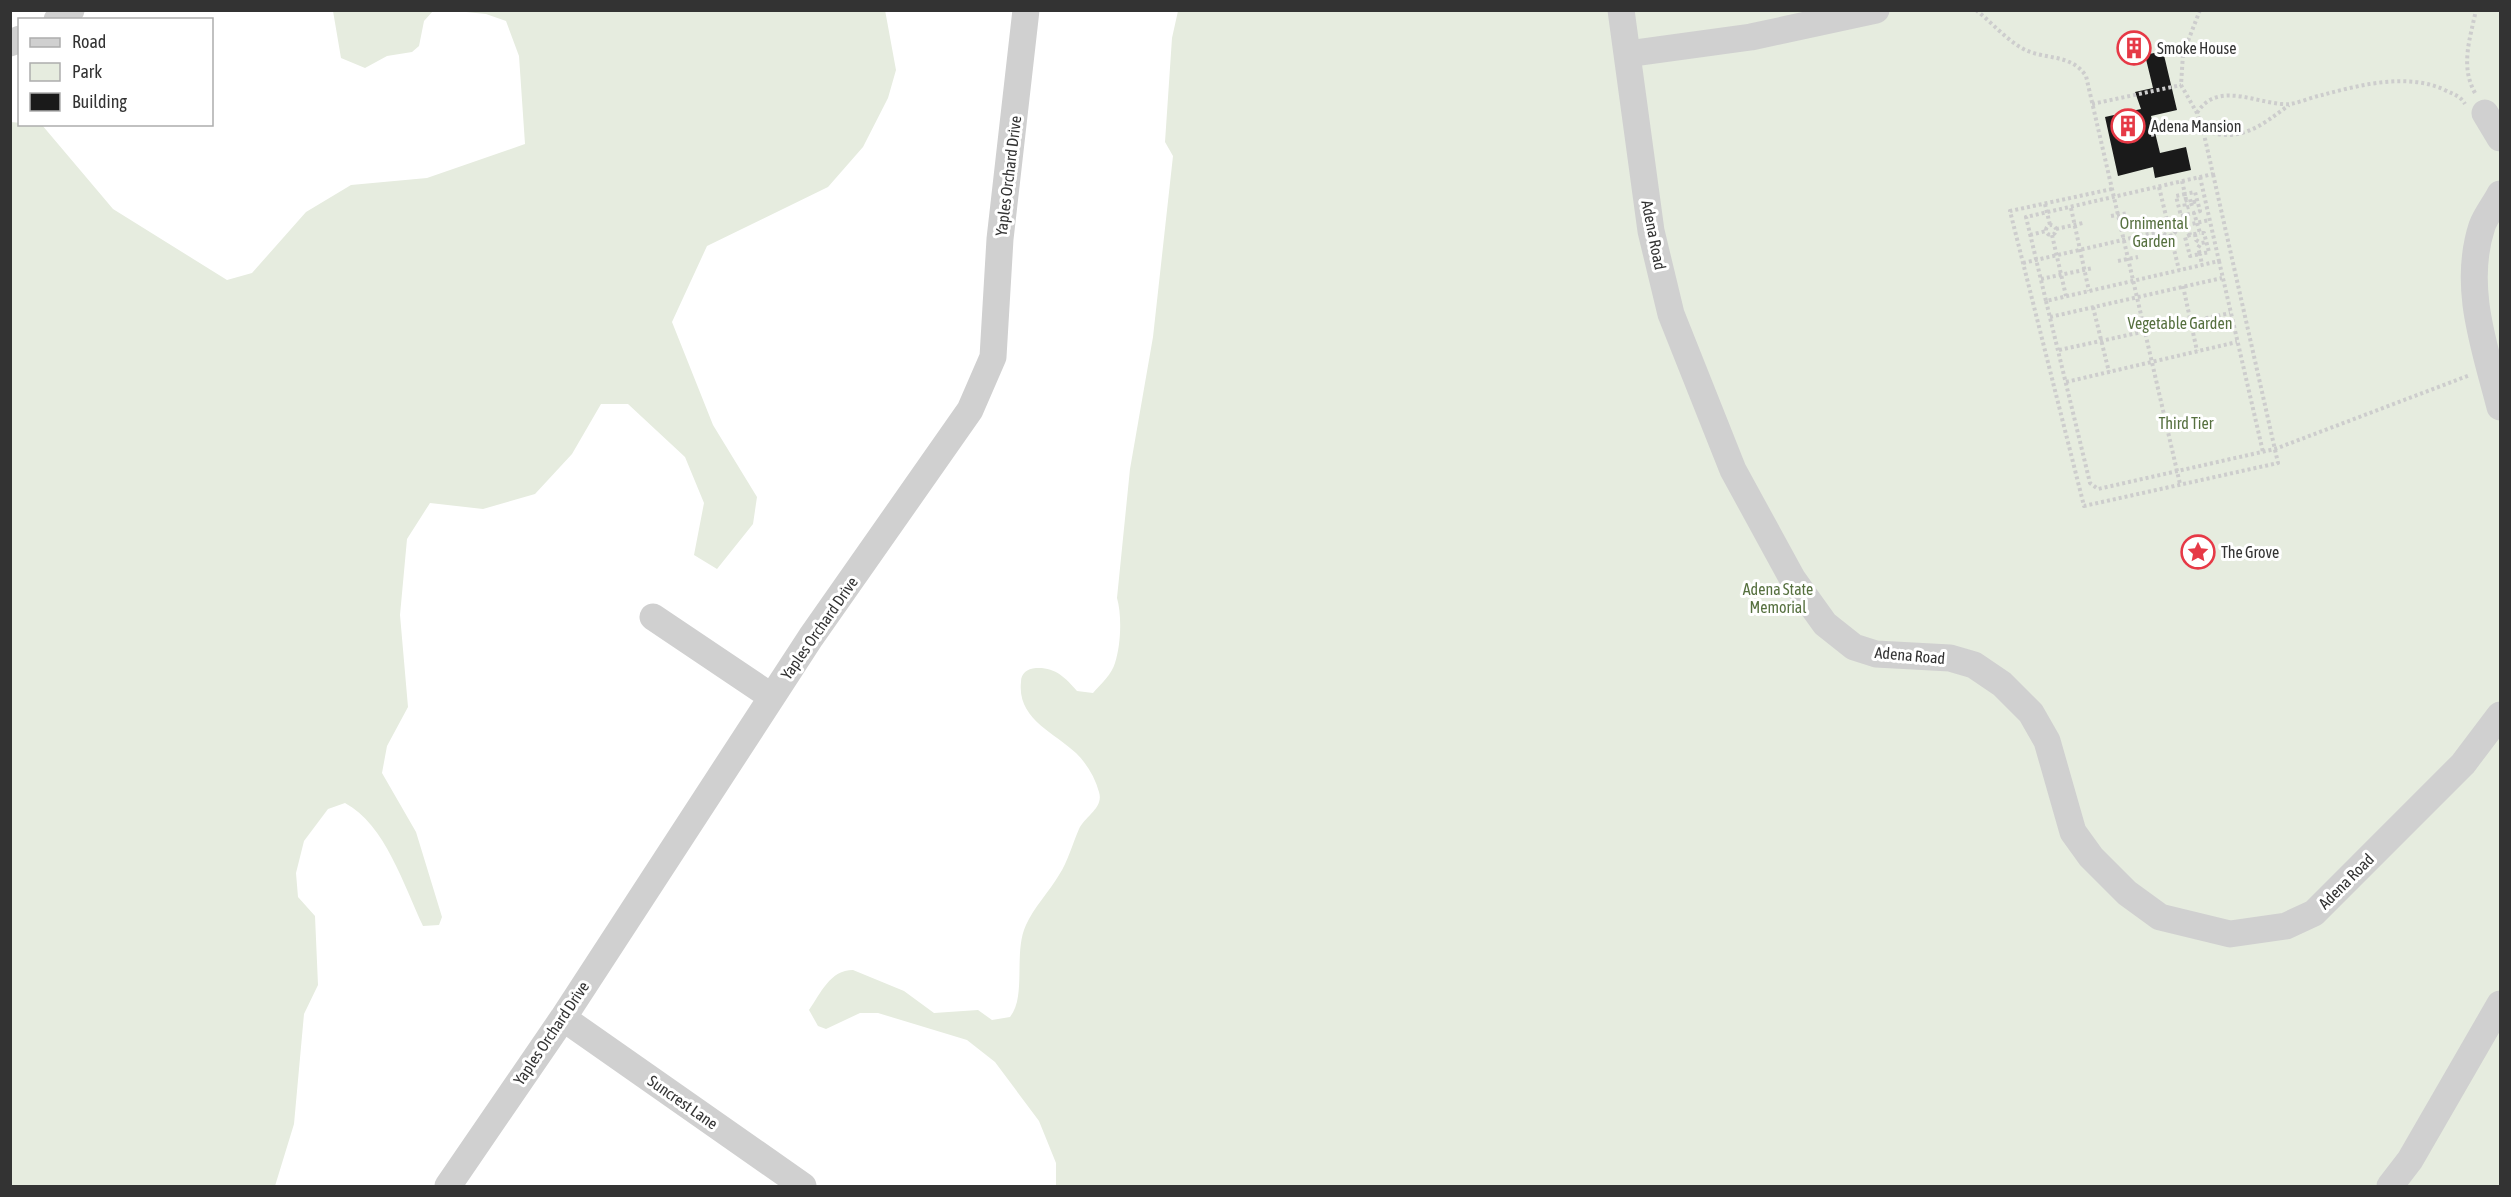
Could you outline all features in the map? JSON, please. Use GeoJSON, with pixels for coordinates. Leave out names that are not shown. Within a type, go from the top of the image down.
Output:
{"type":"FeatureCollection","features":[{"type":"Feature","properties":{"kind":"street","name":"Yaples Orchard Drive"},"geometry":{"type":"LineString","coordinates":[[448,1186],[563,1018],[811,637],[970,410],[993,357],[1000,239],[1026,10]]}},
{"type":"Feature","properties":{"kind":"street","name":"Adena Road"},"geometry":{"type":"LineString","coordinates":[[1621,10],[1651,231],[1671,314],[1733,470],[1792,578],[1825,624],[1854,647],[1876,654],[1950,658],[1974,665],[2002,684],[2031,713],[2047,741],[2073,832],[2091,857],[2127,893],[2160,917],[2230,934],[2286,926],[2314,912],[2463,764],[2500,715]]}},
{"type":"Feature","properties":{"kind":"street"},"geometry":{"type":"LineString","coordinates":[[1627,54],[1750,38],[1876,10]]}},
{"type":"Feature","properties":{"kind":"street"},"geometry":{"type":"LineString","coordinates":[[2485,112],[2500,138]]}},
{"type":"Feature","properties":{"kind":"street"},"geometry":{"type":"LineString","coordinates":[[2500,194],[2482,225],[2473,265],[2475,305],[2500,407]]}},
{"type":"Feature","properties":{"kind":"street"},"geometry":{"type":"LineString","coordinates":[[653,617],[772,697]]}},
{"type":"Feature","properties":{"kind":"street"},"geometry":{"type":"LineString","coordinates":[[2390,1186],[2410,1160],[2500,1004]]}},
{"type":"Feature","properties":{"kind":"street","name":"Suncrest Lane"},"geometry":{"type":"LineString","coordinates":[[563,1018],[803,1186]]}},
{"type":"Feature","properties":{"kind":"path"},"geometry":{"type":"LineString","coordinates":[[1976,10],[2021,48],[2037,55],[2069,60],[2080,67],[2086,76],[2180,484]]}},
{"type":"Feature","properties":{"kind":"path"},"geometry":{"type":"LineString","coordinates":[[2112,189],[2010,211],[2084,506],[2278,463],[2203,130],[2197,112],[2181,85],[2184,54],[2200,10]]}},
{"type":"Feature","properties":{"kind":"path"},"geometry":{"type":"LineString","coordinates":[[2476,10],[2467,53],[2467,74],[2485,112]]}},
{"type":"Feature","properties":{"kind":"path"},"geometry":{"type":"LineString","coordinates":[[2203,130],[2224,137],[2244,133],[2290,104],[2374,83],[2404,81],[2434,86],[2461,97],[2466,107],[2485,112]]}},
{"type":"Feature","properties":{"kind":"path"},"geometry":{"type":"LineString","coordinates":[[2092,104],[2181,85]]}},
{"type":"Feature","properties":{"kind":"path"},"geometry":{"type":"LineString","coordinates":[[2197,112],[2212,98],[2229,96],[2290,104]]}},
{"type":"Feature","properties":{"kind":"path"},"geometry":{"type":"LineString","coordinates":[[2151,135],[2200,122]]}},
{"type":"Feature","properties":{"kind":"path"},"geometry":{"type":"LineString","coordinates":[[2213,174],[2026,217],[2090,483],[2098,489],[2275,449],[2471,374]]}},
{"type":"Feature","properties":{"kind":"path"},"geometry":{"type":"LineString","coordinates":[[2200,177],[2263,452]]}},
{"type":"Feature","properties":{"kind":"path"},"geometry":{"type":"LineString","coordinates":[[2182,181],[2186,200],[2184,201],[2185,208],[2197,201]]}},
{"type":"Feature","properties":{"kind":"path"},"geometry":{"type":"LineString","coordinates":[[2159,187],[2179,270]]}},
{"type":"Feature","properties":{"kind":"path"},"geometry":{"type":"LineString","coordinates":[[2196,192],[2200,211],[2181,216],[2176,196],[2185,194],[2196,192]]}},
{"type":"Feature","properties":{"kind":"path"},"geometry":{"type":"LineString","coordinates":[[2186,200],[2190,199],[2188,225],[2195,234]]}},
{"type":"Feature","properties":{"kind":"path"},"geometry":{"type":"LineString","coordinates":[[2045,204],[2050,225],[2056,229]]}},
{"type":"Feature","properties":{"kind":"path"},"geometry":{"type":"LineString","coordinates":[[2071,208],[2089,291]]}},
{"type":"Feature","properties":{"kind":"path"},"geometry":{"type":"LineString","coordinates":[[2111,216],[2128,213]]}},
{"type":"Feature","properties":{"kind":"path"},"geometry":{"type":"LineString","coordinates":[[2190,214],[2197,223],[2195,234],[2202,265]]}},
{"type":"Feature","properties":{"kind":"path"},"geometry":{"type":"LineString","coordinates":[[2023,262],[2209,220]]}},
{"type":"Feature","properties":{"kind":"path"},"geometry":{"type":"LineString","coordinates":[[2167,222],[2174,224],[2176,228]]}},
{"type":"Feature","properties":{"kind":"path"},"geometry":{"type":"LineString","coordinates":[[2162,231],[2163,225],[2167,222]]}},
{"type":"Feature","properties":{"kind":"path"},"geometry":{"type":"LineString","coordinates":[[2066,296],[2052,235],[2056,229],[2083,223]]}},
{"type":"Feature","properties":{"kind":"path"},"geometry":{"type":"LineString","coordinates":[[2031,235],[2046,231],[2050,225]]}},
{"type":"Feature","properties":{"kind":"path"},"geometry":{"type":"LineString","coordinates":[[2162,231],[2165,235],[2170,236],[2175,233],[2176,228]]}},
{"type":"Feature","properties":{"kind":"path"},"geometry":{"type":"LineString","coordinates":[[2046,231],[2052,235]]}},
{"type":"Feature","properties":{"kind":"path"},"geometry":{"type":"LineString","coordinates":[[2204,232],[2209,252],[2190,256],[2190,246],[2185,237],[2195,234],[2204,232]]}},
{"type":"Feature","properties":{"kind":"path"},"geometry":{"type":"LineString","coordinates":[[2190,246],[2196,240]]}},
{"type":"Feature","properties":{"kind":"path"},"geometry":{"type":"LineString","coordinates":[[2190,246],[2206,242]]}},
{"type":"Feature","properties":{"kind":"path"},"geometry":{"type":"LineString","coordinates":[[2118,261],[2138,257]]}},
{"type":"Feature","properties":{"kind":"path"},"geometry":{"type":"LineString","coordinates":[[2046,301],[2218,261]]}},
{"type":"Feature","properties":{"kind":"path"},"geometry":{"type":"LineString","coordinates":[[2041,279],[2093,268]]}},
{"type":"Feature","properties":{"kind":"path"},"geometry":{"type":"LineString","coordinates":[[2050,317],[2222,278]]}},
{"type":"Feature","properties":{"kind":"path"},"geometry":{"type":"LineString","coordinates":[[2183,286],[2197,351]]}},
{"type":"Feature","properties":{"kind":"path"},"geometry":{"type":"LineString","coordinates":[[2093,308],[2109,372]]}},
{"type":"Feature","properties":{"kind":"path"},"geometry":{"type":"LineString","coordinates":[[2059,351],[2230,313]]}},
{"type":"Feature","properties":{"kind":"path"},"geometry":{"type":"LineString","coordinates":[[2066,382],[2237,342]]}},
{"type":"Feature","properties":{"kind":"green space"},"geometry":{"type":"Polygon","coordinates":[[[333,10],[433,11],[424,21],[419,46],[412,52],[387,56],[365,68],[341,58],[333,10]]]}},
{"type":"Feature","properties":{"kind":"green space"},"geometry":{"type":"Polygon","coordinates":[[[885,10],[896,70],[888,98],[863,147],[828,187],[707,246],[672,322],[713,425],[757,497],[753,524],[717,569],[694,555],[704,503],[685,457],[628,404],[601,404],[572,454],[535,494],[483,509],[430,503],[407,539],[400,615],[408,707],[387,746],[382,773],[416,832],[442,917],[439,925],[423,926],[392,857],[371,825],[345,803],[328,809],[304,841],[296,873],[298,897],[315,916],[318,985],[304,1014],[294,1124],[275,1186],[11,1186],[11,122],[18,123],[18,126],[43,126],[113,209],[227,280],[252,273],[306,212],[351,185],[427,178],[525,144],[519,56],[506,21],[486,14],[456,11],[885,10]]]}},
{"type":"Feature","properties":{"kind":"green space","name":"Adena State Memorial"},"geometry":{"type":"Polygon","coordinates":[[[1178,11],[2500,11],[2500,1186],[1056,1186],[1056,1163],[1039,1121],[995,1062],[967,1040],[878,1013],[860,1013],[826,1029],[818,1026],[809,1010],[832,978],[845,971],[853,970],[904,991],[934,1013],[978,1010],[992,1020],[1010,1017],[1018,998],[1020,948],[1026,925],[1062,870],[1079,829],[1099,803],[1097,786],[1084,762],[1067,745],[1039,724],[1025,706],[1021,695],[1021,679],[1023,674],[1030,669],[1049,669],[1064,677],[1077,691],[1093,693],[1114,667],[1117,656],[1120,621],[1117,598],[1130,469],[1153,337],[1173,156],[1165,142],[1172,38],[1178,11]]]}},
{"type":"Feature","properties":{"kind":"building","name":"Smoke House"},"geometry":{"type":"Polygon","coordinates":[[[2140,38],[2144,54],[2128,58],[2124,42],[2140,38]]]}},
{"type":"Feature","properties":{"kind":"building","name":"Adena Mansion"},"geometry":{"type":"Polygon","coordinates":[[[2163,51],[2177,110],[2151,116],[2160,153],[2186,147],[2191,170],[2155,178],[2153,167],[2118,176],[2105,117],[2141,109],[2135,92],[2153,88],[2145,55],[2163,51]]]}},
{"type":"Feature","properties":{"kind":"place","name":"Smoke House"},"geometry":{"type":"Point","coordinates":[2134,48]}},
{"type":"Feature","properties":{"kind":"place","name":"Adena Mansion"},"geometry":{"type":"Point","coordinates":[2128,126]}},
{"type":"Feature","properties":{"kind":"place","name":"The Grove"},"geometry":{"type":"Point","coordinates":[2198,552]}},
{"type":"Feature","properties":{"kind":"park label","name":"Ornimental Garden"},"geometry":{"type":"Point","coordinates":[2154,232]}},
{"type":"Feature","properties":{"kind":"park label","name":"Vegetable Garden"},"geometry":{"type":"Point","coordinates":[2180,323]}},
{"type":"Feature","properties":{"kind":"park label","name":"Third Tier"},"geometry":{"type":"Point","coordinates":[2186,423]}}]}
